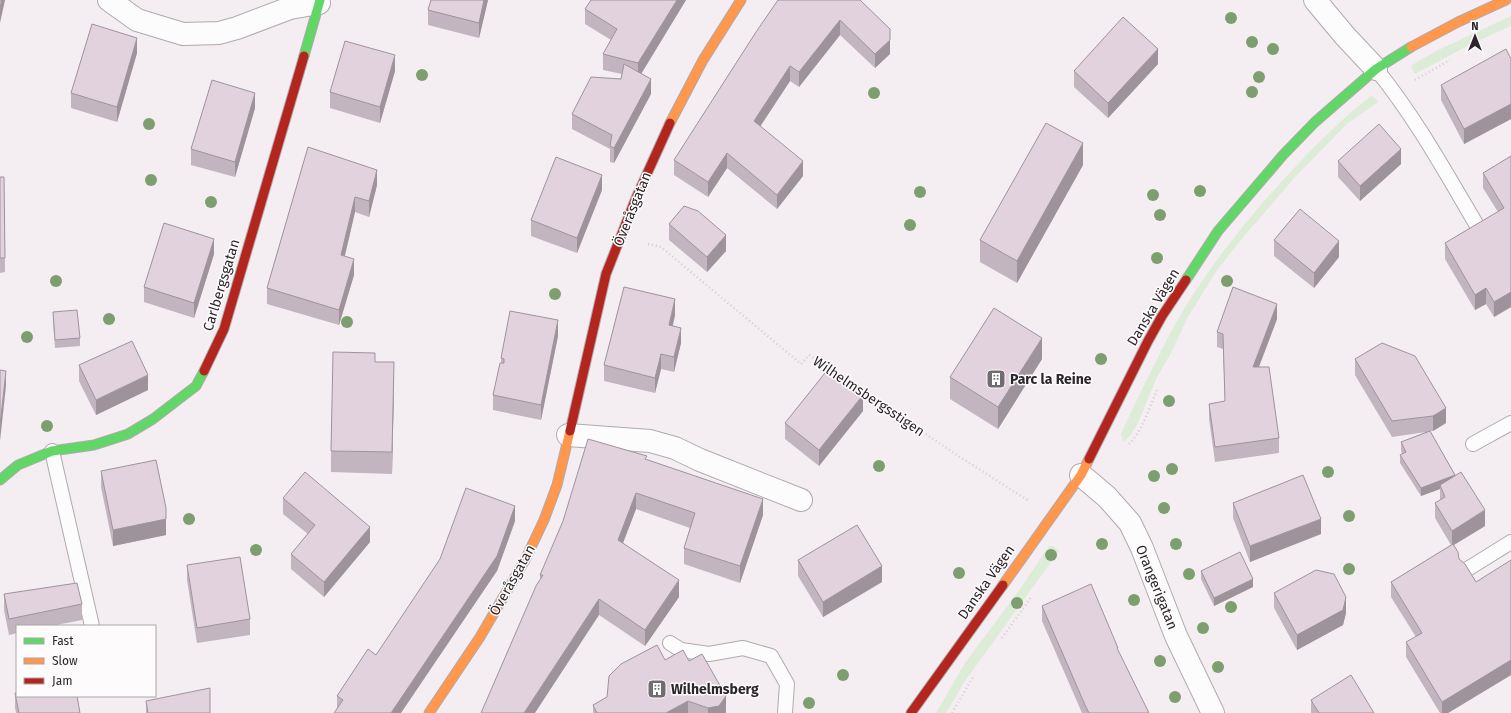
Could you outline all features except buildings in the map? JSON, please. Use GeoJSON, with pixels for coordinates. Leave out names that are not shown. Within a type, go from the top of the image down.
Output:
{"type":"FeatureCollection","features":[{"type":"Feature","properties":{"kind":"street"},"geometry":{"type":"LineString","coordinates":[[109,0],[137,20],[183,34],[219,33],[236,28],[290,4],[319,1]]}},
{"type":"Feature","properties":{"kind":"street","name":"Överåsgatan"},"geometry":{"type":"LineString","coordinates":[[429,713],[480,637],[525,560],[544,520],[557,485],[606,274],[613,255],[644,176],[695,73],[741,0]]}},
{"type":"Feature","properties":{"kind":"street","name":"Danska Vägen"},"geometry":{"type":"LineString","coordinates":[[912,713],[1081,475],[1155,328],[1186,278],[1218,231],[1255,186],[1310,127],[1376,70],[1418,43],[1458,22],[1506,0]]}},
{"type":"Feature","properties":{"kind":"street","name":"Carlbergsgatan"},"geometry":{"type":"LineString","coordinates":[[0,480],[18,465],[52,451],[94,445],[128,434],[153,419],[196,386],[224,329],[319,1]]}},
{"type":"Feature","properties":{"kind":"street"},"geometry":{"type":"LineString","coordinates":[[1323,4],[1376,70]]}},
{"type":"Feature","properties":{"kind":"street"},"geometry":{"type":"LineString","coordinates":[[568,435],[650,441],[675,448],[700,460],[801,500]]}},
{"type":"Feature","properties":{"kind":"street","name":"Orangerigatan"},"geometry":{"type":"LineString","coordinates":[[1081,475],[1107,497],[1130,523],[1142,548],[1176,636],[1213,713]]}},
{"type":"Feature","properties":{"kind":"lane"},"geometry":{"type":"LineString","coordinates":[[1376,70],[1395,92],[1451,180],[1479,229]]}},
{"type":"Feature","properties":{"kind":"lane"},"geometry":{"type":"LineString","coordinates":[[1473,444],[1511,423]]}},
{"type":"Feature","properties":{"kind":"lane"},"geometry":{"type":"LineString","coordinates":[[52,451],[92,625]]}},
{"type":"Feature","properties":{"kind":"lane"},"geometry":{"type":"LineString","coordinates":[[1466,570],[1511,542]]}},
{"type":"Feature","properties":{"kind":"lane"},"geometry":{"type":"LineString","coordinates":[[670,643],[681,650],[709,654],[743,648],[771,656],[786,684],[785,713]]}},
{"type":"Feature","properties":{"kind":"path"},"geometry":{"type":"LineString","coordinates":[[1395,92],[1454,58]]}},
{"type":"Feature","properties":{"kind":"path","name":"Wilhelmsbergsstigen"},"geometry":{"type":"LineString","coordinates":[[661,247],[801,364],[809,356],[951,451],[1031,502]]}},
{"type":"Feature","properties":{"kind":"path"},"geometry":{"type":"LineString","coordinates":[[1125,448],[1134,440],[1160,384]]}},
{"type":"Feature","properties":{"kind":"path"},"geometry":{"type":"LineString","coordinates":[[997,644],[1032,595]]}},
{"type":"Feature","properties":{"kind":"path"},"geometry":{"type":"LineString","coordinates":[[952,713],[974,676]]}},
{"type":"Feature","properties":{"kind":"green space"},"geometry":{"type":"Polygon","coordinates":[[[1511,16],[1511,26],[1471,44],[1415,74],[1411,67],[1436,51],[1511,16]]]}},
{"type":"Feature","properties":{"kind":"green space"},"geometry":{"type":"Polygon","coordinates":[[[1371,96],[1378,102],[1348,123],[1296,176],[1217,270],[1188,317],[1170,355],[1157,377],[1137,425],[1129,437],[1123,442],[1121,434],[1158,357],[1176,323],[1207,273],[1257,209],[1284,179],[1333,128],[1371,96]]]}},
{"type":"Feature","properties":{"kind":"green space"},"geometry":{"type":"Polygon","coordinates":[[[1049,546],[1053,546],[1059,551],[965,681],[946,713],[936,713],[965,663],[1020,589],[1049,546]]]}},
{"type":"Feature","properties":{"kind":"traffic: fast"},"geometry":{"type":"LineString","coordinates":[[304,56],[320,0]]}},
{"type":"Feature","properties":{"kind":"traffic: fast"},"geometry":{"type":"LineString","coordinates":[[1186,280],[1218,231],[1283,155],[1315,122],[1376,69],[1411,47]]}},
{"type":"Feature","properties":{"kind":"traffic: fast"},"geometry":{"type":"LineString","coordinates":[[0,480],[18,465],[52,451],[94,445],[128,434],[153,419],[196,386],[204,371]]}},
{"type":"Feature","properties":{"kind":"traffic: slow"},"geometry":{"type":"LineString","coordinates":[[670,123],[703,60],[741,0]]}},
{"type":"Feature","properties":{"kind":"traffic: slow"},"geometry":{"type":"LineString","coordinates":[[1411,47],[1458,22],[1506,0]]}},
{"type":"Feature","properties":{"kind":"traffic: slow"},"geometry":{"type":"LineString","coordinates":[[429,713],[480,637],[525,560],[544,520],[557,485],[570,431]]}},
{"type":"Feature","properties":{"kind":"traffic: slow"},"geometry":{"type":"LineString","coordinates":[[1003,585],[1081,475],[1089,459]]}},
{"type":"Feature","properties":{"kind":"traffic: jam"},"geometry":{"type":"LineString","coordinates":[[204,371],[224,329],[304,56]]}},
{"type":"Feature","properties":{"kind":"traffic: jam"},"geometry":{"type":"LineString","coordinates":[[570,431],[606,274],[636,198],[670,123]]}},
{"type":"Feature","properties":{"kind":"traffic: jam"},"geometry":{"type":"LineString","coordinates":[[1089,459],[1148,341],[1162,316],[1186,280]]}},
{"type":"Feature","properties":{"kind":"traffic: jam"},"geometry":{"type":"LineString","coordinates":[[911,713],[1003,585]]}},
{"type":"Feature","properties":{"kind":"place","name":"Parc la Reine"},"geometry":{"type":"Point","coordinates":[996,379]}},
{"type":"Feature","properties":{"kind":"place","name":"Wilhelmsberg"},"geometry":{"type":"Point","coordinates":[657,689]}}]}
